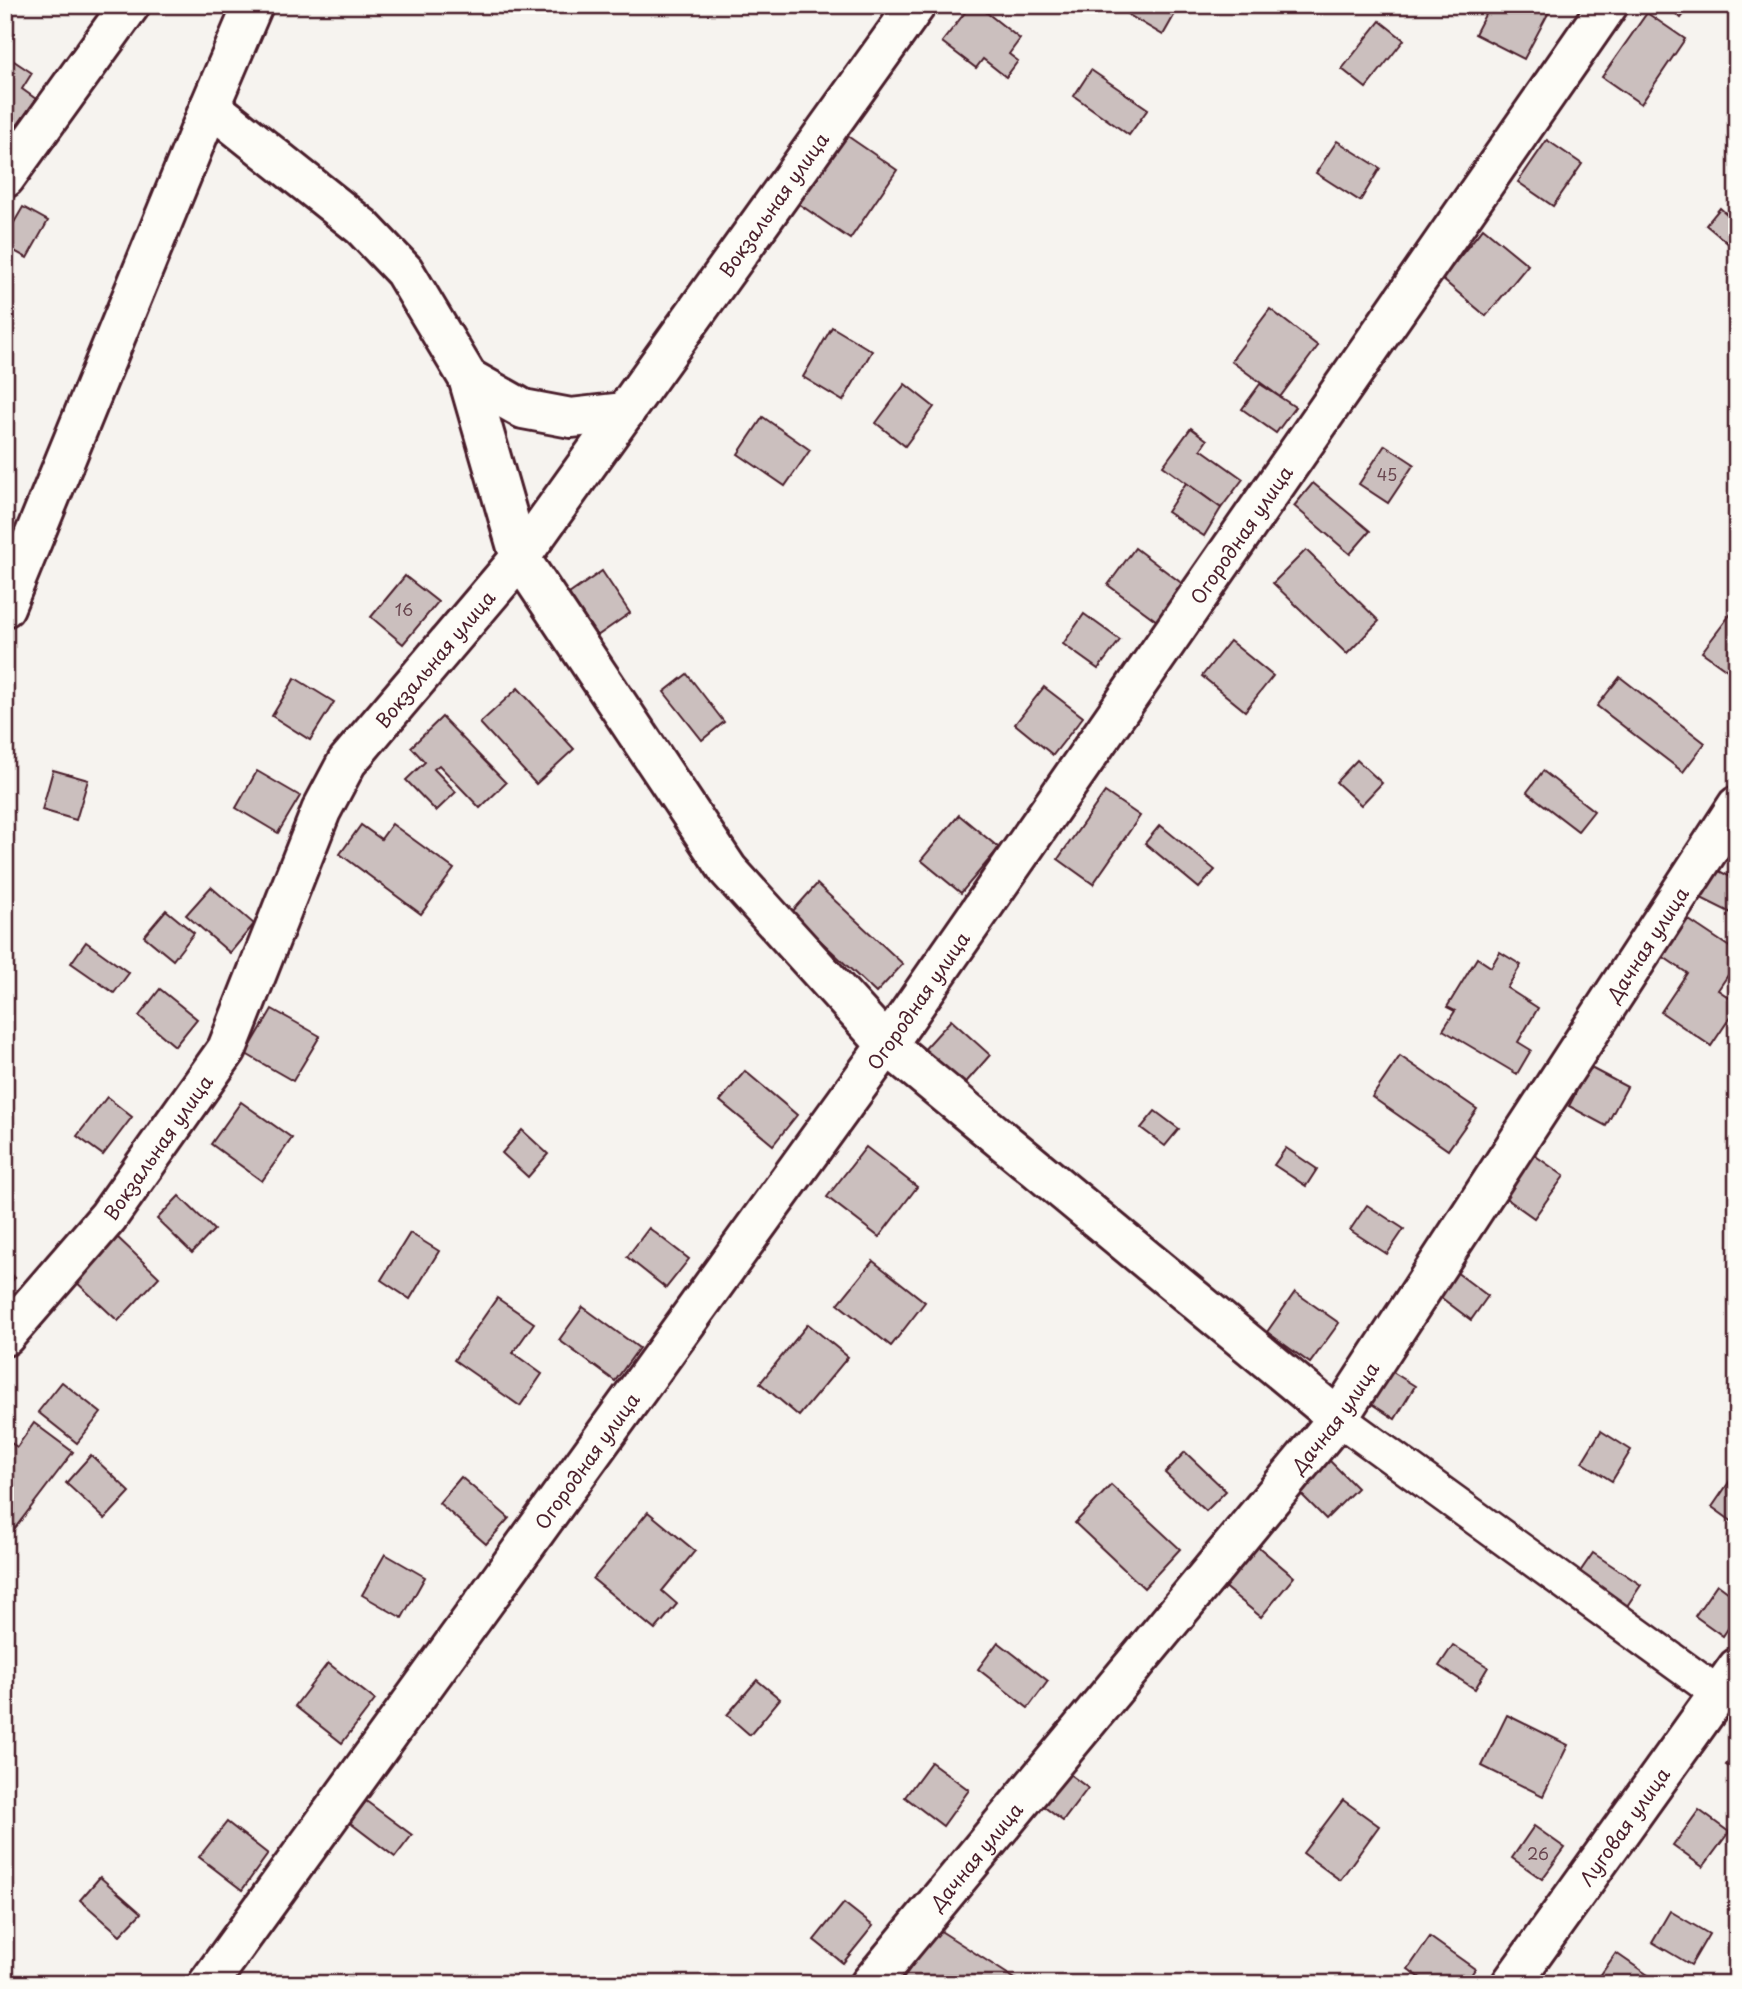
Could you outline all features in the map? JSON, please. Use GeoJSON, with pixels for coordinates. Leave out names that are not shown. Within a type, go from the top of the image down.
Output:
{"type":"FeatureCollection","features":[{"type":"Feature","properties":{"kind":"street"},"geometry":{"type":"LineString","coordinates":[[5,178],[130,5]]}},
{"type":"Feature","properties":{"kind":"street","name":"Вокзальная улица"},"geometry":{"type":"LineString","coordinates":[[5,1336],[108,1217],[227,1049],[321,811],[347,762],[520,558],[916,5]]}},
{"type":"Feature","properties":{"kind":"street","name":"Огородная улица"},"geometry":{"type":"LineString","coordinates":[[208,1984],[887,1045],[1608,5]]}},
{"type":"Feature","properties":{"kind":"street"},"geometry":{"type":"LineString","coordinates":[[5,607],[249,7]]}},
{"type":"Feature","properties":{"kind":"street"},"geometry":{"type":"LineString","coordinates":[[210,106],[362,227],[404,271],[468,378],[520,558],[728,870],[887,1045],[1338,1418],[1731,1688]]}},
{"type":"Feature","properties":{"kind":"street"},"geometry":{"type":"LineString","coordinates":[[468,378],[523,409],[571,418],[625,412]]}},
{"type":"Feature","properties":{"kind":"street","name":"Дачная улица"},"geometry":{"type":"LineString","coordinates":[[870,1984],[1338,1418],[1737,806]]}},
{"type":"Feature","properties":{"kind":"street","name":"Луговая улица"},"geometry":{"type":"LineString","coordinates":[[1511,1984],[1731,1688]]}},
{"type":"Feature","properties":{"kind":"building"},"geometry":{"type":"Polygon","coordinates":[[[971,5],[977,5],[1020,39],[1009,54],[1018,61],[1006,77],[983,59],[976,68],[942,42],[971,5]]]}},
{"type":"Feature","properties":{"kind":"building"},"geometry":{"type":"Polygon","coordinates":[[[1112,5],[1180,5],[1163,35],[1112,5]]]}},
{"type":"Feature","properties":{"kind":"building"},"geometry":{"type":"Polygon","coordinates":[[[1490,5],[1536,5],[1549,12],[1524,59],[1475,34],[1490,5]]]}},
{"type":"Feature","properties":{"kind":"building"},"geometry":{"type":"Polygon","coordinates":[[[1665,5],[1691,5],[1681,18],[1665,5]]]}},
{"type":"Feature","properties":{"kind":"building"},"geometry":{"type":"Polygon","coordinates":[[[1647,13],[1685,39],[1641,104],[1602,77],[1647,13]]]}},
{"type":"Feature","properties":{"kind":"building"},"geometry":{"type":"Polygon","coordinates":[[[1380,21],[1404,40],[1366,88],[1342,69],[1380,21]]]}},
{"type":"Feature","properties":{"kind":"building"},"geometry":{"type":"Polygon","coordinates":[[[5,55],[32,73],[22,89],[36,99],[13,132],[5,127],[5,55]]]}},
{"type":"Feature","properties":{"kind":"building"},"geometry":{"type":"Polygon","coordinates":[[[1091,70],[1148,109],[1129,135],[1074,96],[1091,70]]]}},
{"type":"Feature","properties":{"kind":"building"},"geometry":{"type":"Polygon","coordinates":[[[846,135],[897,170],[850,239],[799,204],[846,135]]]}},
{"type":"Feature","properties":{"kind":"building"},"geometry":{"type":"Polygon","coordinates":[[[1547,140],[1582,164],[1553,206],[1518,182],[1547,140]]]}},
{"type":"Feature","properties":{"kind":"building"},"geometry":{"type":"Polygon","coordinates":[[[1337,141],[1380,168],[1360,201],[1316,173],[1337,141]]]}},
{"type":"Feature","properties":{"kind":"building"},"geometry":{"type":"Polygon","coordinates":[[[23,207],[48,221],[27,258],[5,246],[5,238],[23,207]]]}},
{"type":"Feature","properties":{"kind":"building"},"geometry":{"type":"Polygon","coordinates":[[[1720,208],[1737,223],[1737,236],[1730,245],[1706,225],[1720,208]]]}},
{"type":"Feature","properties":{"kind":"building"},"geometry":{"type":"Polygon","coordinates":[[[1483,228],[1528,265],[1486,316],[1442,279],[1483,228]]]}},
{"type":"Feature","properties":{"kind":"building"},"geometry":{"type":"Polygon","coordinates":[[[1270,309],[1318,346],[1280,397],[1231,361],[1270,309]]]}},
{"type":"Feature","properties":{"kind":"building"},"geometry":{"type":"Polygon","coordinates":[[[832,327],[872,351],[843,401],[803,377],[832,327]]]}},
{"type":"Feature","properties":{"kind":"building"},"geometry":{"type":"Polygon","coordinates":[[[905,384],[934,407],[905,446],[876,423],[905,384]]]}},
{"type":"Feature","properties":{"kind":"building"},"geometry":{"type":"Polygon","coordinates":[[[1260,384],[1295,407],[1276,433],[1242,409],[1260,384]]]}},
{"type":"Feature","properties":{"kind":"building"},"geometry":{"type":"Polygon","coordinates":[[[763,417],[810,450],[785,486],[738,454],[763,417]]]}},
{"type":"Feature","properties":{"kind":"building"},"geometry":{"type":"Polygon","coordinates":[[[1191,428],[1207,440],[1201,449],[1243,479],[1221,508],[1163,466],[1191,428]]]}},
{"type":"Feature","properties":{"kind":"building"},"geometry":{"type":"Polygon","coordinates":[[[1385,445],[1414,464],[1388,503],[1359,484],[1385,445]]]}},
{"type":"Feature","properties":{"kind":"building"},"geometry":{"type":"Polygon","coordinates":[[[1186,483],[1221,508],[1204,536],[1167,512],[1186,483]]]}},
{"type":"Feature","properties":{"kind":"building"},"geometry":{"type":"Polygon","coordinates":[[[1313,483],[1370,531],[1350,554],[1294,506],[1313,483]]]}},
{"type":"Feature","properties":{"kind":"building"},"geometry":{"type":"Polygon","coordinates":[[[1135,548],[1184,585],[1157,621],[1108,585],[1135,548]]]}},
{"type":"Feature","properties":{"kind":"building"},"geometry":{"type":"Polygon","coordinates":[[[1306,550],[1379,621],[1347,654],[1273,583],[1306,550]]]}},
{"type":"Feature","properties":{"kind":"building"},"geometry":{"type":"Polygon","coordinates":[[[602,571],[630,613],[597,636],[569,594],[602,571]]]}},
{"type":"Feature","properties":{"kind":"building"},"geometry":{"type":"Polygon","coordinates":[[[405,576],[438,602],[403,644],[371,617],[405,576]]]}},
{"type":"Feature","properties":{"kind":"building"},"geometry":{"type":"Polygon","coordinates":[[[1737,607],[1737,677],[1702,652],[1737,607]]]}},
{"type":"Feature","properties":{"kind":"building"},"geometry":{"type":"Polygon","coordinates":[[[1084,614],[1120,640],[1098,669],[1063,644],[1084,614]]]}},
{"type":"Feature","properties":{"kind":"building"},"geometry":{"type":"Polygon","coordinates":[[[1230,641],[1273,676],[1245,711],[1202,676],[1230,641]]]}},
{"type":"Feature","properties":{"kind":"building"},"geometry":{"type":"Polygon","coordinates":[[[687,674],[724,722],[702,740],[664,692],[687,674]]]}},
{"type":"Feature","properties":{"kind":"building"},"geometry":{"type":"Polygon","coordinates":[[[1620,677],[1705,743],[1683,772],[1597,706],[1620,677]]]}},
{"type":"Feature","properties":{"kind":"building"},"geometry":{"type":"Polygon","coordinates":[[[295,678],[334,702],[310,740],[272,716],[295,678]]]}},
{"type":"Feature","properties":{"kind":"building"},"geometry":{"type":"Polygon","coordinates":[[[1044,687],[1083,717],[1053,755],[1015,724],[1044,687]]]}},
{"type":"Feature","properties":{"kind":"building"},"geometry":{"type":"Polygon","coordinates":[[[518,688],[574,749],[536,784],[480,723],[518,688]]]}},
{"type":"Feature","properties":{"kind":"building"},"geometry":{"type":"Polygon","coordinates":[[[442,717],[506,783],[480,808],[439,765],[434,769],[456,792],[436,811],[406,780],[425,762],[411,747],[442,717]]]}},
{"type":"Feature","properties":{"kind":"building"},"geometry":{"type":"Polygon","coordinates":[[[1357,760],[1382,783],[1361,805],[1336,782],[1357,760]]]}},
{"type":"Feature","properties":{"kind":"building"},"geometry":{"type":"Polygon","coordinates":[[[53,770],[88,780],[76,820],[42,810],[53,770]]]}},
{"type":"Feature","properties":{"kind":"building"},"geometry":{"type":"Polygon","coordinates":[[[257,771],[300,796],[278,833],[236,808],[257,771]]]}},
{"type":"Feature","properties":{"kind":"building"},"geometry":{"type":"Polygon","coordinates":[[[1543,771],[1594,811],[1578,831],[1527,792],[1543,771]]]}},
{"type":"Feature","properties":{"kind":"building"},"geometry":{"type":"Polygon","coordinates":[[[1105,792],[1140,816],[1093,884],[1058,859],[1105,792]]]}},
{"type":"Feature","properties":{"kind":"building"},"geometry":{"type":"Polygon","coordinates":[[[959,815],[999,848],[961,893],[921,860],[959,815]]]}},
{"type":"Feature","properties":{"kind":"building"},"geometry":{"type":"Polygon","coordinates":[[[392,824],[454,869],[421,914],[340,854],[361,825],[381,839],[392,824]]]}},
{"type":"Feature","properties":{"kind":"building"},"geometry":{"type":"Polygon","coordinates":[[[1160,825],[1215,870],[1199,888],[1145,843],[1160,825]]]}},
{"type":"Feature","properties":{"kind":"building"},"geometry":{"type":"Polygon","coordinates":[[[1713,868],[1737,880],[1737,916],[1699,897],[1713,868]]]}},
{"type":"Feature","properties":{"kind":"building"},"geometry":{"type":"Polygon","coordinates":[[[817,884],[903,964],[876,993],[791,913],[817,884]]]}},
{"type":"Feature","properties":{"kind":"building"},"geometry":{"type":"Polygon","coordinates":[[[211,887],[254,924],[230,953],[186,915],[211,887]]]}},
{"type":"Feature","properties":{"kind":"building"},"geometry":{"type":"Polygon","coordinates":[[[166,910],[194,933],[173,960],[144,936],[166,910]]]}},
{"type":"Feature","properties":{"kind":"building"},"geometry":{"type":"Polygon","coordinates":[[[1683,916],[1737,952],[1737,962],[1718,990],[1737,1003],[1737,1007],[1711,1046],[1661,1012],[1687,973],[1659,954],[1683,916]]]}},
{"type":"Feature","properties":{"kind":"building"},"geometry":{"type":"Polygon","coordinates":[[[86,942],[129,973],[114,993],[71,963],[86,942]]]}},
{"type":"Feature","properties":{"kind":"building"},"geometry":{"type":"Polygon","coordinates":[[[1500,952],[1521,965],[1507,988],[1538,1008],[1518,1042],[1531,1050],[1517,1074],[1443,1030],[1455,1011],[1447,1007],[1477,958],[1491,967],[1500,952]]]}},
{"type":"Feature","properties":{"kind":"building"},"geometry":{"type":"Polygon","coordinates":[[[160,989],[197,1019],[175,1046],[139,1016],[160,989]]]}},
{"type":"Feature","properties":{"kind":"building"},"geometry":{"type":"Polygon","coordinates":[[[272,1009],[320,1036],[293,1081],[246,1054],[272,1009]]]}},
{"type":"Feature","properties":{"kind":"building"},"geometry":{"type":"Polygon","coordinates":[[[951,1020],[990,1055],[961,1088],[921,1053],[951,1020]]]}},
{"type":"Feature","properties":{"kind":"building"},"geometry":{"type":"Polygon","coordinates":[[[1400,1056],[1477,1109],[1448,1150],[1372,1097],[1400,1056]]]}},
{"type":"Feature","properties":{"kind":"building"},"geometry":{"type":"Polygon","coordinates":[[[1589,1067],[1627,1087],[1606,1126],[1569,1106],[1589,1067]]]}},
{"type":"Feature","properties":{"kind":"building"},"geometry":{"type":"Polygon","coordinates":[[[745,1071],[797,1115],[773,1145],[720,1101],[745,1071]]]}},
{"type":"Feature","properties":{"kind":"building"},"geometry":{"type":"Polygon","coordinates":[[[107,1097],[132,1117],[103,1155],[77,1136],[107,1097]]]}},
{"type":"Feature","properties":{"kind":"building"},"geometry":{"type":"Polygon","coordinates":[[[241,1102],[292,1138],[262,1181],[211,1144],[241,1102]]]}},
{"type":"Feature","properties":{"kind":"building"},"geometry":{"type":"Polygon","coordinates":[[[1155,1111],[1179,1129],[1165,1146],[1141,1128],[1155,1111]]]}},
{"type":"Feature","properties":{"kind":"building"},"geometry":{"type":"Polygon","coordinates":[[[522,1130],[548,1154],[528,1177],[502,1153],[522,1130]]]}},
{"type":"Feature","properties":{"kind":"building"},"geometry":{"type":"Polygon","coordinates":[[[866,1147],[917,1187],[879,1237],[827,1197],[866,1147]]]}},
{"type":"Feature","properties":{"kind":"building"},"geometry":{"type":"Polygon","coordinates":[[[1286,1148],[1317,1169],[1306,1186],[1274,1165],[1286,1148]]]}},
{"type":"Feature","properties":{"kind":"building"},"geometry":{"type":"Polygon","coordinates":[[[1530,1152],[1564,1176],[1534,1218],[1500,1194],[1530,1152]]]}},
{"type":"Feature","properties":{"kind":"building"},"geometry":{"type":"Polygon","coordinates":[[[179,1196],[214,1230],[192,1253],[157,1219],[179,1196]]]}},
{"type":"Feature","properties":{"kind":"building"},"geometry":{"type":"Polygon","coordinates":[[[1367,1205],[1404,1229],[1387,1254],[1350,1230],[1367,1205]]]}},
{"type":"Feature","properties":{"kind":"building"},"geometry":{"type":"Polygon","coordinates":[[[649,1228],[689,1259],[666,1288],[627,1257],[649,1228]]]}},
{"type":"Feature","properties":{"kind":"building"},"geometry":{"type":"Polygon","coordinates":[[[410,1233],[439,1251],[410,1299],[381,1280],[410,1233]]]}},
{"type":"Feature","properties":{"kind":"building"},"geometry":{"type":"Polygon","coordinates":[[[115,1235],[159,1277],[118,1321],[73,1279],[115,1235]]]}},
{"type":"Feature","properties":{"kind":"building"},"geometry":{"type":"Polygon","coordinates":[[[873,1261],[925,1302],[891,1346],[838,1304],[873,1261]]]}},
{"type":"Feature","properties":{"kind":"building"},"geometry":{"type":"Polygon","coordinates":[[[5,1267],[15,1278],[5,1287],[5,1267]]]}},
{"type":"Feature","properties":{"kind":"building"},"geometry":{"type":"Polygon","coordinates":[[[1452,1269],[1488,1296],[1471,1320],[1435,1293],[1452,1269]]]}},
{"type":"Feature","properties":{"kind":"building"},"geometry":{"type":"Polygon","coordinates":[[[1295,1292],[1339,1323],[1310,1363],[1267,1332],[1295,1292]]]}},
{"type":"Feature","properties":{"kind":"building"},"geometry":{"type":"Polygon","coordinates":[[[497,1298],[534,1323],[513,1353],[542,1374],[520,1406],[454,1360],[497,1298]]]}},
{"type":"Feature","properties":{"kind":"building"},"geometry":{"type":"Polygon","coordinates":[[[583,1307],[639,1348],[615,1381],[559,1340],[583,1307]]]}},
{"type":"Feature","properties":{"kind":"building"},"geometry":{"type":"Polygon","coordinates":[[[808,1324],[848,1357],[799,1416],[760,1383],[808,1324]]]}},
{"type":"Feature","properties":{"kind":"building"},"geometry":{"type":"Polygon","coordinates":[[[1388,1369],[1415,1386],[1395,1419],[1367,1401],[1388,1369]]]}},
{"type":"Feature","properties":{"kind":"building"},"geometry":{"type":"Polygon","coordinates":[[[62,1382],[101,1413],[77,1443],[38,1412],[62,1382]]]}},
{"type":"Feature","properties":{"kind":"building"},"geometry":{"type":"Polygon","coordinates":[[[34,1423],[73,1452],[6,1540],[5,1439],[17,1447],[34,1423]]]}},
{"type":"Feature","properties":{"kind":"building"},"geometry":{"type":"Polygon","coordinates":[[[1601,1431],[1631,1450],[1612,1481],[1582,1462],[1601,1431]]]}},
{"type":"Feature","properties":{"kind":"building"},"geometry":{"type":"Polygon","coordinates":[[[1185,1452],[1226,1491],[1206,1511],[1165,1473],[1185,1452]]]}},
{"type":"Feature","properties":{"kind":"building"},"geometry":{"type":"Polygon","coordinates":[[[91,1455],[130,1492],[105,1519],[66,1483],[91,1455]]]}},
{"type":"Feature","properties":{"kind":"building"},"geometry":{"type":"Polygon","coordinates":[[[1326,1457],[1357,1488],[1326,1519],[1295,1488],[1326,1457]]]}},
{"type":"Feature","properties":{"kind":"building"},"geometry":{"type":"Polygon","coordinates":[[[1734,1475],[1737,1477],[1737,1525],[1712,1507],[1734,1475]]]}},
{"type":"Feature","properties":{"kind":"building"},"geometry":{"type":"Polygon","coordinates":[[[461,1477],[509,1518],[486,1544],[439,1503],[461,1477]]]}},
{"type":"Feature","properties":{"kind":"building"},"geometry":{"type":"Polygon","coordinates":[[[1111,1485],[1180,1549],[1144,1588],[1075,1523],[1111,1485]]]}},
{"type":"Feature","properties":{"kind":"building"},"geometry":{"type":"Polygon","coordinates":[[[648,1512],[695,1551],[662,1591],[677,1604],[655,1630],[593,1579],[648,1512]]]}},
{"type":"Feature","properties":{"kind":"building"},"geometry":{"type":"Polygon","coordinates":[[[1255,1544],[1294,1577],[1261,1617],[1222,1585],[1255,1544]]]}},
{"type":"Feature","properties":{"kind":"building"},"geometry":{"type":"Polygon","coordinates":[[[1593,1553],[1641,1585],[1623,1612],[1575,1579],[1593,1553]]]}},
{"type":"Feature","properties":{"kind":"building"},"geometry":{"type":"Polygon","coordinates":[[[385,1554],[425,1577],[402,1618],[362,1595],[385,1554]]]}},
{"type":"Feature","properties":{"kind":"building"},"geometry":{"type":"Polygon","coordinates":[[[1717,1584],[1737,1599],[1737,1615],[1723,1636],[1695,1616],[1717,1584]]]}},
{"type":"Feature","properties":{"kind":"building"},"geometry":{"type":"Polygon","coordinates":[[[998,1642],[1048,1681],[1028,1708],[978,1669],[998,1642]]]}},
{"type":"Feature","properties":{"kind":"building"},"geometry":{"type":"Polygon","coordinates":[[[1453,1645],[1488,1667],[1475,1689],[1439,1666],[1453,1645]]]}},
{"type":"Feature","properties":{"kind":"building"},"geometry":{"type":"Polygon","coordinates":[[[328,1663],[375,1700],[342,1743],[295,1706],[328,1663]]]}},
{"type":"Feature","properties":{"kind":"building"},"geometry":{"type":"Polygon","coordinates":[[[757,1680],[780,1699],[750,1735],[727,1715],[757,1680]]]}},
{"type":"Feature","properties":{"kind":"building"},"geometry":{"type":"Polygon","coordinates":[[[1507,1715],[1568,1745],[1543,1796],[1482,1766],[1507,1715]]]}},
{"type":"Feature","properties":{"kind":"building"},"geometry":{"type":"Polygon","coordinates":[[[1737,1750],[1737,1772],[1726,1765],[1737,1750]]]}},
{"type":"Feature","properties":{"kind":"building"},"geometry":{"type":"Polygon","coordinates":[[[931,1762],[969,1790],[943,1826],[905,1797],[931,1762]]]}},
{"type":"Feature","properties":{"kind":"building"},"geometry":{"type":"Polygon","coordinates":[[[1060,1767],[1088,1788],[1063,1821],[1035,1800],[1060,1767]]]}},
{"type":"Feature","properties":{"kind":"building"},"geometry":{"type":"Polygon","coordinates":[[[1343,1800],[1379,1826],[1340,1880],[1303,1853],[1343,1800]]]}},
{"type":"Feature","properties":{"kind":"building"},"geometry":{"type":"Polygon","coordinates":[[[366,1801],[412,1835],[395,1857],[349,1822],[366,1801]]]}},
{"type":"Feature","properties":{"kind":"building"},"geometry":{"type":"Polygon","coordinates":[[[1699,1810],[1729,1832],[1703,1867],[1673,1846],[1699,1810]]]}},
{"type":"Feature","properties":{"kind":"building"},"geometry":{"type":"Polygon","coordinates":[[[227,1822],[268,1854],[242,1890],[199,1857],[227,1822]]]}},
{"type":"Feature","properties":{"kind":"building"},"geometry":{"type":"Polygon","coordinates":[[[1534,1826],[1565,1848],[1542,1879],[1512,1858],[1534,1826]]]}},
{"type":"Feature","properties":{"kind":"building"},"geometry":{"type":"Polygon","coordinates":[[[100,1877],[141,1913],[120,1935],[80,1900],[100,1877]]]}},
{"type":"Feature","properties":{"kind":"building"},"geometry":{"type":"Polygon","coordinates":[[[844,1903],[873,1926],[843,1963],[814,1940],[844,1903]]]}},
{"type":"Feature","properties":{"kind":"building"},"geometry":{"type":"Polygon","coordinates":[[[1670,1911],[1709,1934],[1691,1965],[1652,1942],[1670,1911]]]}},
{"type":"Feature","properties":{"kind":"building"},"geometry":{"type":"Polygon","coordinates":[[[936,1928],[1017,1980],[1015,1984],[900,1984],[936,1928]]]}},
{"type":"Feature","properties":{"kind":"building"},"geometry":{"type":"Polygon","coordinates":[[[1430,1937],[1475,1969],[1465,1984],[1429,1984],[1408,1969],[1430,1937]]]}},
{"type":"Feature","properties":{"kind":"building"},"geometry":{"type":"Polygon","coordinates":[[[1616,1953],[1658,1982],[1595,1983],[1616,1953]]]}}]}
